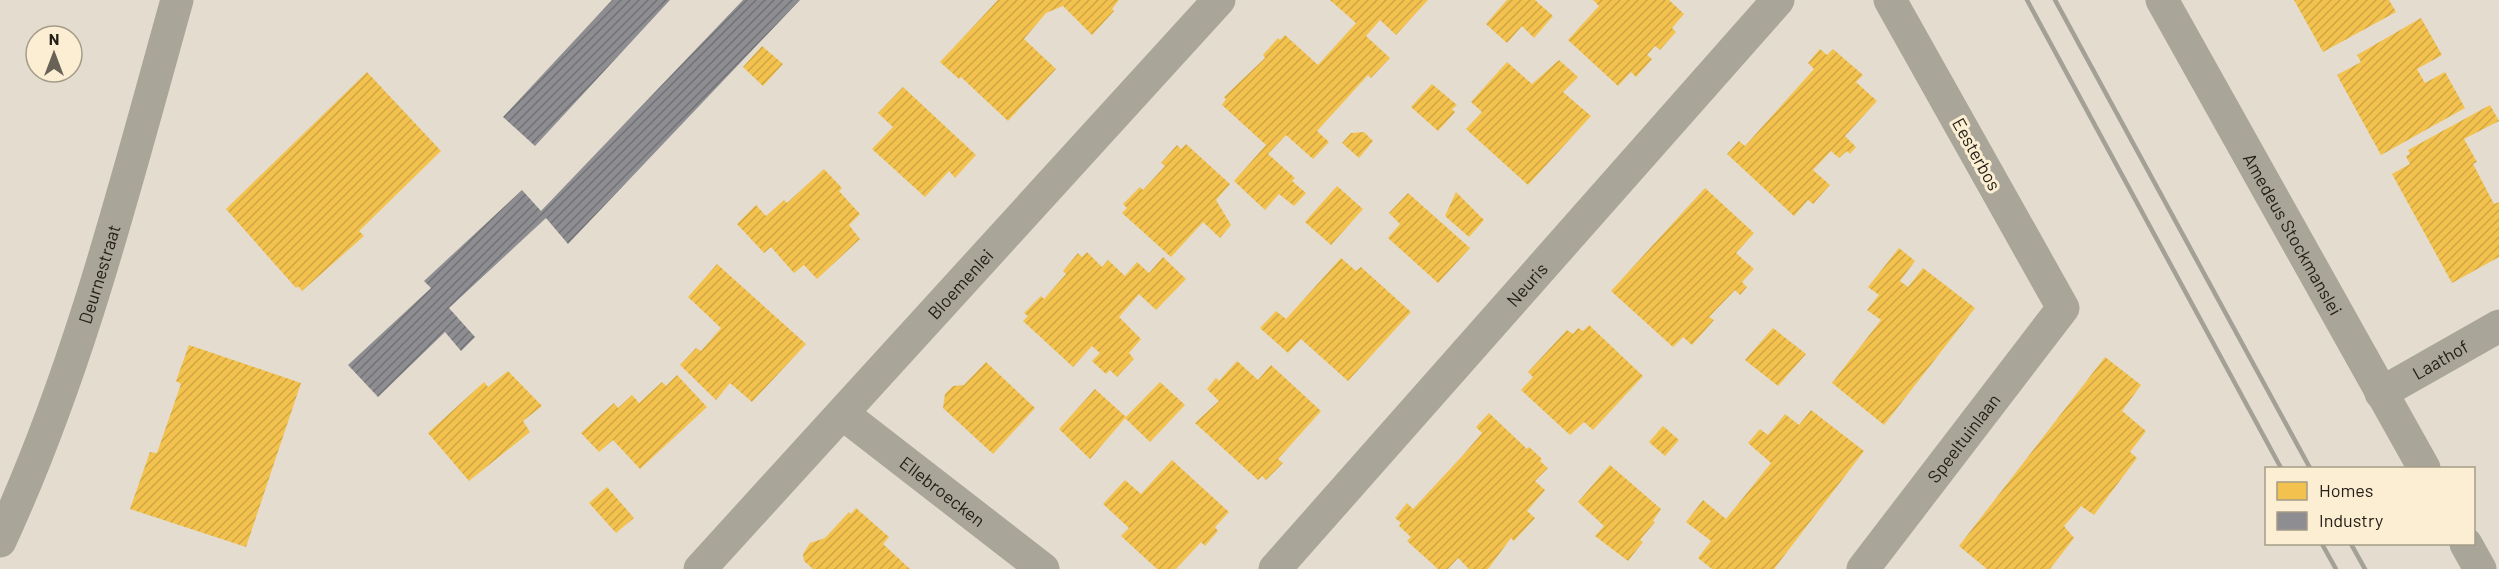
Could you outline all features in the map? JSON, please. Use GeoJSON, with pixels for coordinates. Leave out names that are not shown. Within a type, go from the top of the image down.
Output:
{"type":"FeatureCollection","features":[{"type":"Feature","properties":{"kind":"street","name":"Deurnestraat"},"geometry":{"type":"LineString","coordinates":[[0,541],[32,473],[85,322],[177,0]]}},
{"type":"Feature","properties":{"kind":"street","name":"Bloemenlei"},"geometry":{"type":"LineString","coordinates":[[700,569],[1219,0]]}},
{"type":"Feature","properties":{"kind":"street","name":"Neuris"},"geometry":{"type":"LineString","coordinates":[[1275,569],[1778,0]]}},
{"type":"Feature","properties":{"kind":"street","name":"Eesterbos"},"geometry":{"type":"LineString","coordinates":[[1890,0],[2063,308]]}},
{"type":"Feature","properties":{"kind":"street","name":"Amedeus Stockmanslei"},"geometry":{"type":"LineString","coordinates":[[2162,0],[2423,467]]}},
{"type":"Feature","properties":{"kind":"street","name":"Speeltuinlaan"},"geometry":{"type":"LineString","coordinates":[[1868,567],[2063,308]]}},
{"type":"Feature","properties":{"kind":"street","name":"Laathof"},"geometry":{"type":"LineString","coordinates":[[2381,393],[2499,326]]}},
{"type":"Feature","properties":{"kind":"street","name":"Ellebroecken"},"geometry":{"type":"LineString","coordinates":[[843,414],[1043,569]]}},
{"type":"Feature","properties":{"kind":"street"},"geometry":{"type":"LineString","coordinates":[[2467,545],[2480,569]]}},
{"type":"Feature","properties":{"kind":"building: Homes"},"geometry":{"type":"Polygon","coordinates":[[[998,0],[1119,0],[1112,9],[1114,11],[1092,35],[1063,6],[1046,13],[1024,39],[1056,69],[1008,121],[961,77],[959,79],[940,62],[998,0]]]}},
{"type":"Feature","properties":{"kind":"building: Homes"},"geometry":{"type":"Polygon","coordinates":[[[1330,0],[1428,0],[1396,35],[1380,20],[1366,36],[1390,58],[1371,78],[1368,75],[1317,131],[1329,142],[1313,159],[1286,135],[1268,154],[1295,178],[1292,181],[1306,193],[1294,206],[1279,194],[1265,210],[1234,181],[1266,145],[1222,105],[1226,99],[1224,97],[1265,58],[1263,55],[1278,38],[1280,40],[1285,35],[1318,65],[1356,23],[1330,0]]]}},
{"type":"Feature","properties":{"kind":"building: Homes"},"geometry":{"type":"Polygon","coordinates":[[[1507,0],[1535,0],[1553,16],[1534,38],[1522,26],[1507,43],[1486,24],[1507,0]]]}},
{"type":"Feature","properties":{"kind":"building: Homes"},"geometry":{"type":"Polygon","coordinates":[[[1593,0],[1669,0],[1684,14],[1672,28],[1676,32],[1660,50],[1655,46],[1647,55],[1652,59],[1636,77],[1631,72],[1618,86],[1568,40],[1599,6],[1593,0]]]}},
{"type":"Feature","properties":{"kind":"building: Homes"},"geometry":{"type":"Polygon","coordinates":[[[2294,0],[2389,0],[2396,12],[2323,52],[2294,0]]]}},
{"type":"Feature","properties":{"kind":"building: Homes"},"geometry":{"type":"Polygon","coordinates":[[[2421,18],[2442,55],[2417,69],[2425,83],[2445,72],[2465,108],[2381,155],[2337,75],[2361,62],[2357,55],[2421,18]]]}},
{"type":"Feature","properties":{"kind":"building: Homes"},"geometry":{"type":"Polygon","coordinates":[[[762,46],[783,64],[763,86],[743,67],[762,46]]]}},
{"type":"Feature","properties":{"kind":"building: Homes"},"geometry":{"type":"Polygon","coordinates":[[[1820,49],[1827,55],[1833,49],[1863,75],[1856,82],[1877,101],[1845,136],[1856,147],[1850,154],[1847,151],[1839,158],[1831,151],[1813,170],[1830,185],[1813,204],[1808,200],[1794,216],[1727,154],[1739,141],[1745,146],[1814,69],[1808,63],[1820,49]]]}},
{"type":"Feature","properties":{"kind":"building: Homes"},"geometry":{"type":"Polygon","coordinates":[[[1559,60],[1578,77],[1563,92],[1591,116],[1528,185],[1466,129],[1482,112],[1471,102],[1507,62],[1532,84],[1559,60]]]}},
{"type":"Feature","properties":{"kind":"building: Homes"},"geometry":{"type":"Polygon","coordinates":[[[367,72],[441,151],[359,231],[364,236],[302,291],[298,286],[296,288],[226,209],[367,72]]]}},
{"type":"Feature","properties":{"kind":"building: Homes"},"geometry":{"type":"Polygon","coordinates":[[[1432,84],[1457,105],[1452,109],[1455,112],[1438,131],[1411,107],[1432,84]]]}},
{"type":"Feature","properties":{"kind":"building: Homes"},"geometry":{"type":"Polygon","coordinates":[[[903,87],[976,155],[955,178],[949,171],[925,197],[872,149],[893,127],[878,113],[903,87]]]}},
{"type":"Feature","properties":{"kind":"building: Homes"},"geometry":{"type":"Polygon","coordinates":[[[2490,105],[2499,121],[2464,139],[2477,162],[2473,164],[2494,204],[2499,202],[2499,257],[2452,283],[2392,174],[2410,164],[2406,156],[2410,154],[2408,150],[2490,105]]]}},
{"type":"Feature","properties":{"kind":"building: Homes"},"geometry":{"type":"Polygon","coordinates":[[[1364,132],[1373,141],[1359,158],[1342,143],[1351,133],[1364,132]]]}},
{"type":"Feature","properties":{"kind":"building: Homes"},"geometry":{"type":"Polygon","coordinates":[[[1186,144],[1230,184],[1216,200],[1231,225],[1220,238],[1203,222],[1171,257],[1122,213],[1127,208],[1123,204],[1140,187],[1143,190],[1165,166],[1161,163],[1177,145],[1181,149],[1186,144]]]}},
{"type":"Feature","properties":{"kind":"building: Homes"},"geometry":{"type":"Polygon","coordinates":[[[824,169],[842,188],[839,191],[860,214],[849,225],[860,239],[817,279],[804,265],[794,273],[771,247],[764,253],[737,224],[756,205],[766,216],[784,200],[787,203],[824,169]]]}},
{"type":"Feature","properties":{"kind":"building: Homes"},"geometry":{"type":"Polygon","coordinates":[[[1337,186],[1363,209],[1331,245],[1305,222],[1337,186]]]}},
{"type":"Feature","properties":{"kind":"building: Homes"},"geometry":{"type":"Polygon","coordinates":[[[1705,188],[1754,233],[1736,253],[1754,269],[1742,282],[1747,287],[1740,295],[1735,290],[1709,317],[1714,320],[1692,345],[1683,337],[1673,347],[1611,291],[1705,188]]]}},
{"type":"Feature","properties":{"kind":"building: Homes"},"geometry":{"type":"Polygon","coordinates":[[[1456,192],[1484,220],[1469,237],[1445,216],[1456,192]]]}},
{"type":"Feature","properties":{"kind":"building: Homes"},"geometry":{"type":"Polygon","coordinates":[[[1408,193],[1470,248],[1438,283],[1388,238],[1400,224],[1389,213],[1408,193]]]}},
{"type":"Feature","properties":{"kind":"building: Homes"},"geometry":{"type":"Polygon","coordinates":[[[1899,248],[1915,261],[1900,281],[1908,287],[1923,268],[1975,308],[1884,425],[1832,383],[1881,320],[1867,310],[1879,295],[1868,287],[1899,248]]]}},
{"type":"Feature","properties":{"kind":"building: Homes"},"geometry":{"type":"Polygon","coordinates":[[[1087,252],[1102,267],[1108,260],[1125,276],[1137,262],[1149,273],[1163,257],[1186,279],[1156,310],[1139,294],[1119,317],[1141,339],[1129,353],[1134,359],[1117,377],[1110,370],[1106,374],[1092,361],[1100,353],[1092,346],[1073,367],[1023,321],[1028,316],[1024,313],[1041,296],[1044,299],[1066,274],[1063,271],[1078,253],[1082,257],[1087,252]]]}},
{"type":"Feature","properties":{"kind":"building: Homes"},"geometry":{"type":"Polygon","coordinates":[[[1341,258],[1356,271],[1361,267],[1411,312],[1348,381],[1301,339],[1288,353],[1260,328],[1276,311],[1286,319],[1341,258]]]}},
{"type":"Feature","properties":{"kind":"building: Homes"},"geometry":{"type":"Polygon","coordinates":[[[717,264],[806,344],[752,402],[730,383],[716,400],[680,365],[696,348],[701,351],[721,328],[688,297],[717,264]]]}},
{"type":"Feature","properties":{"kind":"building: Homes"},"geometry":{"type":"Polygon","coordinates":[[[1589,325],[1643,376],[1593,430],[1584,422],[1570,435],[1521,390],[1533,377],[1528,372],[1567,330],[1573,334],[1578,328],[1583,331],[1589,325]]]}},
{"type":"Feature","properties":{"kind":"building: Homes"},"geometry":{"type":"Polygon","coordinates":[[[1773,328],[1806,354],[1778,386],[1745,360],[1773,328]]]}},
{"type":"Feature","properties":{"kind":"building: Homes"},"geometry":{"type":"Polygon","coordinates":[[[189,345],[301,383],[246,547],[130,509],[150,452],[157,453],[181,384],[176,381],[189,345]]]}},
{"type":"Feature","properties":{"kind":"building: Homes"},"geometry":{"type":"Polygon","coordinates":[[[2105,357],[2141,385],[2122,411],[2146,431],[2130,452],[2137,458],[2094,515],[2081,506],[2064,526],[2074,538],[2050,569],[1987,569],[1959,546],[2105,357]]]}},
{"type":"Feature","properties":{"kind":"building: Homes"},"geometry":{"type":"Polygon","coordinates":[[[1237,361],[1258,380],[1271,365],[1321,411],[1278,459],[1283,463],[1266,480],[1262,476],[1258,480],[1195,423],[1219,401],[1207,389],[1216,378],[1219,381],[1237,361]]]}},
{"type":"Feature","properties":{"kind":"building: Homes"},"geometry":{"type":"Polygon","coordinates":[[[986,362],[1035,408],[993,454],[943,408],[945,394],[953,386],[964,385],[986,362]]]}},
{"type":"Feature","properties":{"kind":"building: Homes"},"geometry":{"type":"Polygon","coordinates":[[[508,371],[542,406],[523,421],[530,432],[469,481],[428,433],[484,382],[488,387],[508,371]]]}},
{"type":"Feature","properties":{"kind":"building: Homes"},"geometry":{"type":"Polygon","coordinates":[[[677,375],[707,407],[640,469],[613,440],[599,452],[581,433],[614,403],[618,408],[632,395],[639,403],[662,382],[666,386],[677,375]]]}},
{"type":"Feature","properties":{"kind":"building: Homes"},"geometry":{"type":"Polygon","coordinates":[[[1160,382],[1185,405],[1150,442],[1125,418],[1160,382]]]}},
{"type":"Feature","properties":{"kind":"building: Homes"},"geometry":{"type":"Polygon","coordinates":[[[1095,389],[1126,417],[1090,459],[1059,429],[1095,389]]]}},
{"type":"Feature","properties":{"kind":"building: Homes"},"geometry":{"type":"Polygon","coordinates":[[[1811,410],[1864,451],[1774,569],[1712,569],[1698,558],[1711,541],[1686,522],[1703,500],[1726,519],[1771,463],[1748,443],[1760,429],[1768,435],[1785,414],[1799,425],[1811,410]]]}},
{"type":"Feature","properties":{"kind":"building: Homes"},"geometry":{"type":"Polygon","coordinates":[[[1489,413],[1527,449],[1529,447],[1542,459],[1540,461],[1548,468],[1535,481],[1545,490],[1527,511],[1535,518],[1514,541],[1511,538],[1488,569],[1469,569],[1458,558],[1448,569],[1438,569],[1407,541],[1411,537],[1399,526],[1401,523],[1395,518],[1407,503],[1413,509],[1464,454],[1482,433],[1476,427],[1489,413]]]}},
{"type":"Feature","properties":{"kind":"building: Homes"},"geometry":{"type":"Polygon","coordinates":[[[1663,426],[1679,440],[1665,456],[1649,442],[1663,426]]]}},
{"type":"Feature","properties":{"kind":"building: Homes"},"geometry":{"type":"Polygon","coordinates":[[[1172,460],[1229,512],[1215,527],[1218,531],[1205,546],[1201,542],[1176,569],[1157,569],[1121,536],[1129,528],[1103,504],[1125,480],[1141,494],[1172,460]]]}},
{"type":"Feature","properties":{"kind":"building: Homes"},"geometry":{"type":"Polygon","coordinates":[[[1610,465],[1661,509],[1653,521],[1655,522],[1640,540],[1643,542],[1628,561],[1595,536],[1604,526],[1578,502],[1610,465]]]}},
{"type":"Feature","properties":{"kind":"building: Homes"},"geometry":{"type":"Polygon","coordinates":[[[607,487],[634,518],[616,533],[589,503],[607,487]]]}},
{"type":"Feature","properties":{"kind":"building: Homes"},"geometry":{"type":"Polygon","coordinates":[[[856,508],[889,537],[883,544],[910,569],[813,569],[804,561],[803,554],[810,543],[825,538],[849,512],[851,514],[856,508]]]}},
{"type":"Feature","properties":{"kind":"building: Industry"},"geometry":{"type":"Polygon","coordinates":[[[612,0],[670,0],[535,146],[503,117],[612,0]]]}},
{"type":"Feature","properties":{"kind":"building: Industry"},"geometry":{"type":"Polygon","coordinates":[[[743,0],[800,0],[568,244],[546,218],[449,308],[475,337],[461,351],[445,332],[378,397],[348,365],[431,288],[424,281],[522,190],[541,211],[743,0]]]}},
{"type":"Feature","properties":{"kind":"railway"},"geometry":{"type":"LineString","coordinates":[[2027,0],[2280,467]]}},
{"type":"Feature","properties":{"kind":"railway"},"geometry":{"type":"LineString","coordinates":[[2055,0],[2309,467]]}},
{"type":"Feature","properties":{"kind":"railway"},"geometry":{"type":"LineString","coordinates":[[2323,545],[2336,569]]}},
{"type":"Feature","properties":{"kind":"railway"},"geometry":{"type":"LineString","coordinates":[[2352,545],[2365,569]]}}]}
